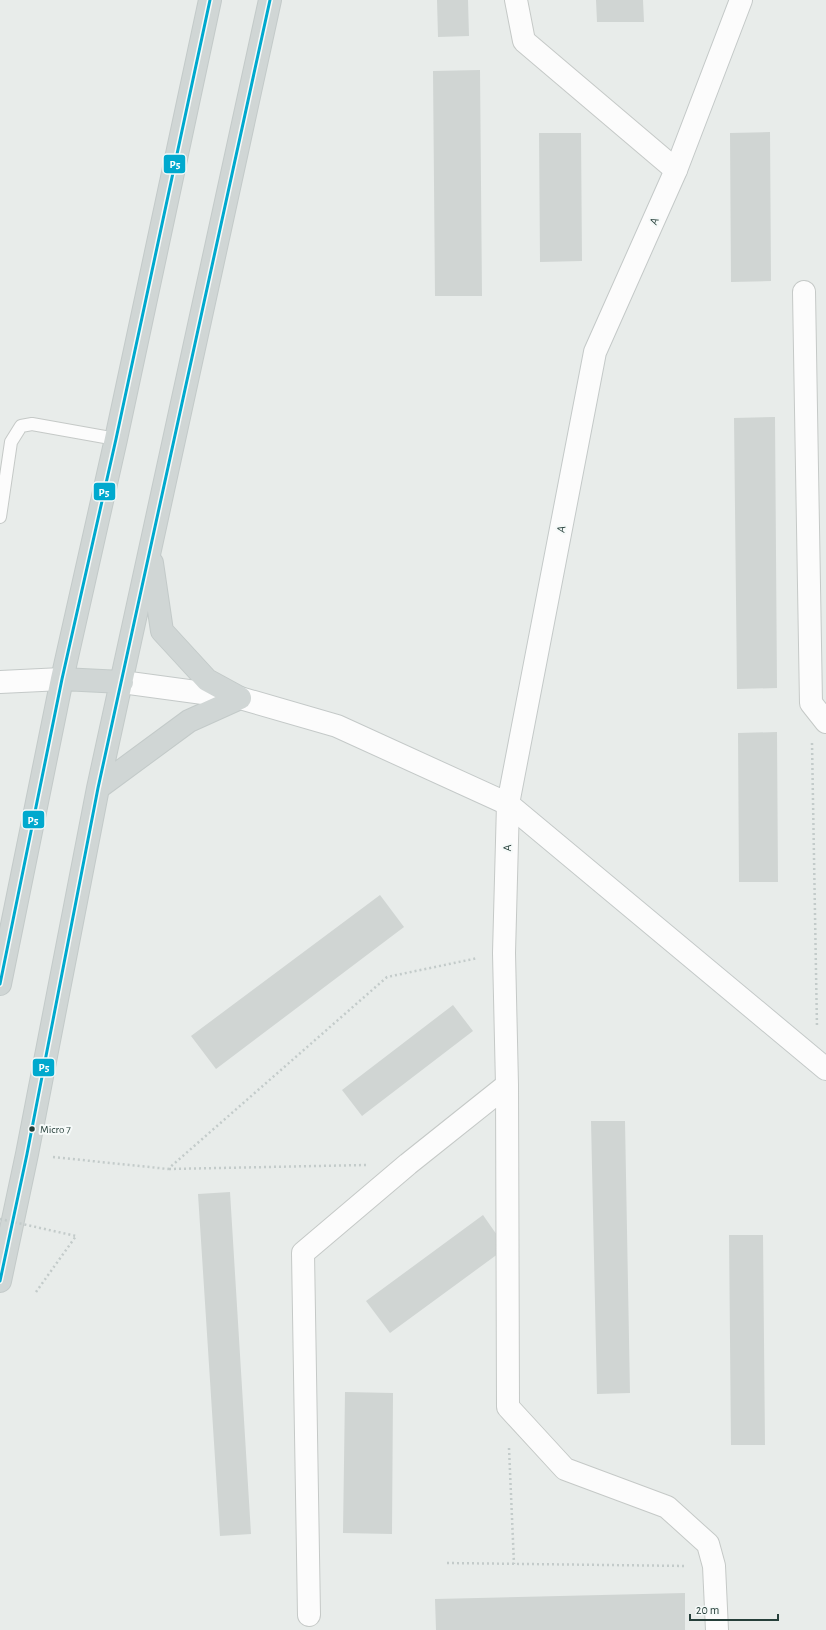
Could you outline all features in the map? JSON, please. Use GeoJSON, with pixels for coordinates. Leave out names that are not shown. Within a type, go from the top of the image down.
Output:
{"type":"FeatureCollection","features":[{"type":"Feature","properties":{"kind":"main road"},"geometry":{"type":"LineString","coordinates":[[0,984],[62,679],[116,439],[210,0]]}},
{"type":"Feature","properties":{"kind":"main road"},"geometry":{"type":"LineString","coordinates":[[0,1281],[27,1154],[98,788],[270,0]]}},
{"type":"Feature","properties":{"kind":"main road"},"geometry":{"type":"LineString","coordinates":[[150,548],[162,631],[206,680],[240,698]]}},
{"type":"Feature","properties":{"kind":"main road"},"geometry":{"type":"LineString","coordinates":[[62,679],[122,682]]}},
{"type":"Feature","properties":{"kind":"main road"},"geometry":{"type":"LineString","coordinates":[[98,788],[189,722],[240,698]]}},
{"type":"Feature","properties":{"kind":"street"},"geometry":{"type":"LineString","coordinates":[[516,0],[524,42],[676,170]]}},
{"type":"Feature","properties":{"kind":"street","name":"A"},"geometry":{"type":"LineString","coordinates":[[508,1407],[507,1085],[504,953],[508,804],[595,352],[676,170],[741,0]]}},
{"type":"Feature","properties":{"kind":"street"},"geometry":{"type":"LineString","coordinates":[[804,292],[811,703],[826,722]]}},
{"type":"Feature","properties":{"kind":"street"},"geometry":{"type":"LineString","coordinates":[[0,682],[62,679]]}},
{"type":"Feature","properties":{"kind":"street"},"geometry":{"type":"LineString","coordinates":[[122,682],[240,698],[337,726],[508,804],[822,1066]]}},
{"type":"Feature","properties":{"kind":"street"},"geometry":{"type":"LineString","coordinates":[[309,1615],[303,1253],[408,1164],[507,1085]]}},
{"type":"Feature","properties":{"kind":"street"},"geometry":{"type":"LineString","coordinates":[[508,1407],[565,1469],[667,1507],[708,1544],[714,1566],[717,1630]]}},
{"type":"Feature","properties":{"kind":"lane"},"geometry":{"type":"LineString","coordinates":[[0,517],[11,442],[21,426],[32,424],[116,439]]}},
{"type":"Feature","properties":{"kind":"path"},"geometry":{"type":"LineString","coordinates":[[812,743],[822,1066]]}},
{"type":"Feature","properties":{"kind":"path"},"geometry":{"type":"LineString","coordinates":[[168,1169],[387,977],[504,953]]}},
{"type":"Feature","properties":{"kind":"path"},"geometry":{"type":"LineString","coordinates":[[27,1154],[168,1169],[408,1164]]}},
{"type":"Feature","properties":{"kind":"path"},"geometry":{"type":"LineString","coordinates":[[0,1220],[76,1236],[36,1292]]}},
{"type":"Feature","properties":{"kind":"path"},"geometry":{"type":"LineString","coordinates":[[508,1407],[514,1564]]}},
{"type":"Feature","properties":{"kind":"path"},"geometry":{"type":"LineString","coordinates":[[447,1562],[714,1566]]}},
{"type":"Feature","properties":{"kind":"building"},"geometry":{"type":"Polygon","coordinates":[[[437,0],[468,0],[469,36],[438,37],[437,0]]]}},
{"type":"Feature","properties":{"kind":"building"},"geometry":{"type":"Polygon","coordinates":[[[596,0],[643,0],[644,22],[597,22],[596,0]]]}},
{"type":"Feature","properties":{"kind":"building"},"geometry":{"type":"Polygon","coordinates":[[[480,70],[482,296],[435,296],[433,71],[480,70]]]}},
{"type":"Feature","properties":{"kind":"building"},"geometry":{"type":"Polygon","coordinates":[[[770,132],[771,281],[731,282],[730,133],[770,132]]]}},
{"type":"Feature","properties":{"kind":"building"},"geometry":{"type":"Polygon","coordinates":[[[539,133],[581,133],[582,261],[540,262],[539,133]]]}},
{"type":"Feature","properties":{"kind":"building"},"geometry":{"type":"Polygon","coordinates":[[[775,417],[777,688],[737,689],[734,418],[775,417]]]}},
{"type":"Feature","properties":{"kind":"building"},"geometry":{"type":"Polygon","coordinates":[[[777,732],[778,882],[739,882],[738,733],[777,732]]]}},
{"type":"Feature","properties":{"kind":"building"},"geometry":{"type":"Polygon","coordinates":[[[380,895],[404,927],[216,1069],[191,1036],[380,895]]]}},
{"type":"Feature","properties":{"kind":"building"},"geometry":{"type":"Polygon","coordinates":[[[453,1005],[473,1031],[362,1116],[342,1090],[453,1005]]]}},
{"type":"Feature","properties":{"kind":"building"},"geometry":{"type":"Polygon","coordinates":[[[591,1121],[625,1121],[630,1393],[597,1394],[591,1121]]]}},
{"type":"Feature","properties":{"kind":"building"},"geometry":{"type":"Polygon","coordinates":[[[230,1192],[251,1534],[220,1536],[198,1194],[230,1192]]]}},
{"type":"Feature","properties":{"kind":"building"},"geometry":{"type":"Polygon","coordinates":[[[483,1215],[506,1248],[390,1333],[366,1301],[483,1215]]]}},
{"type":"Feature","properties":{"kind":"building"},"geometry":{"type":"Polygon","coordinates":[[[729,1235],[763,1235],[765,1445],[731,1445],[729,1235]]]}},
{"type":"Feature","properties":{"kind":"building"},"geometry":{"type":"Polygon","coordinates":[[[345,1392],[393,1393],[392,1534],[343,1533],[345,1392]]]}},
{"type":"Feature","properties":{"kind":"building"},"geometry":{"type":"Polygon","coordinates":[[[685,1593],[685,1630],[436,1630],[435,1599],[685,1593]]]}},
{"type":"Feature","properties":{"kind":"transit line","name":"P5"},"geometry":{"type":"LineString","coordinates":[[0,984],[62,679],[116,439],[210,0]]}},
{"type":"Feature","properties":{"kind":"transit line","name":"P5"},"geometry":{"type":"LineString","coordinates":[[0,1281],[27,1154],[98,788],[270,0]]}},
{"type":"Feature","properties":{"kind":"place","name":"Micro 7"},"geometry":{"type":"Point","coordinates":[32,1129]}}]}
